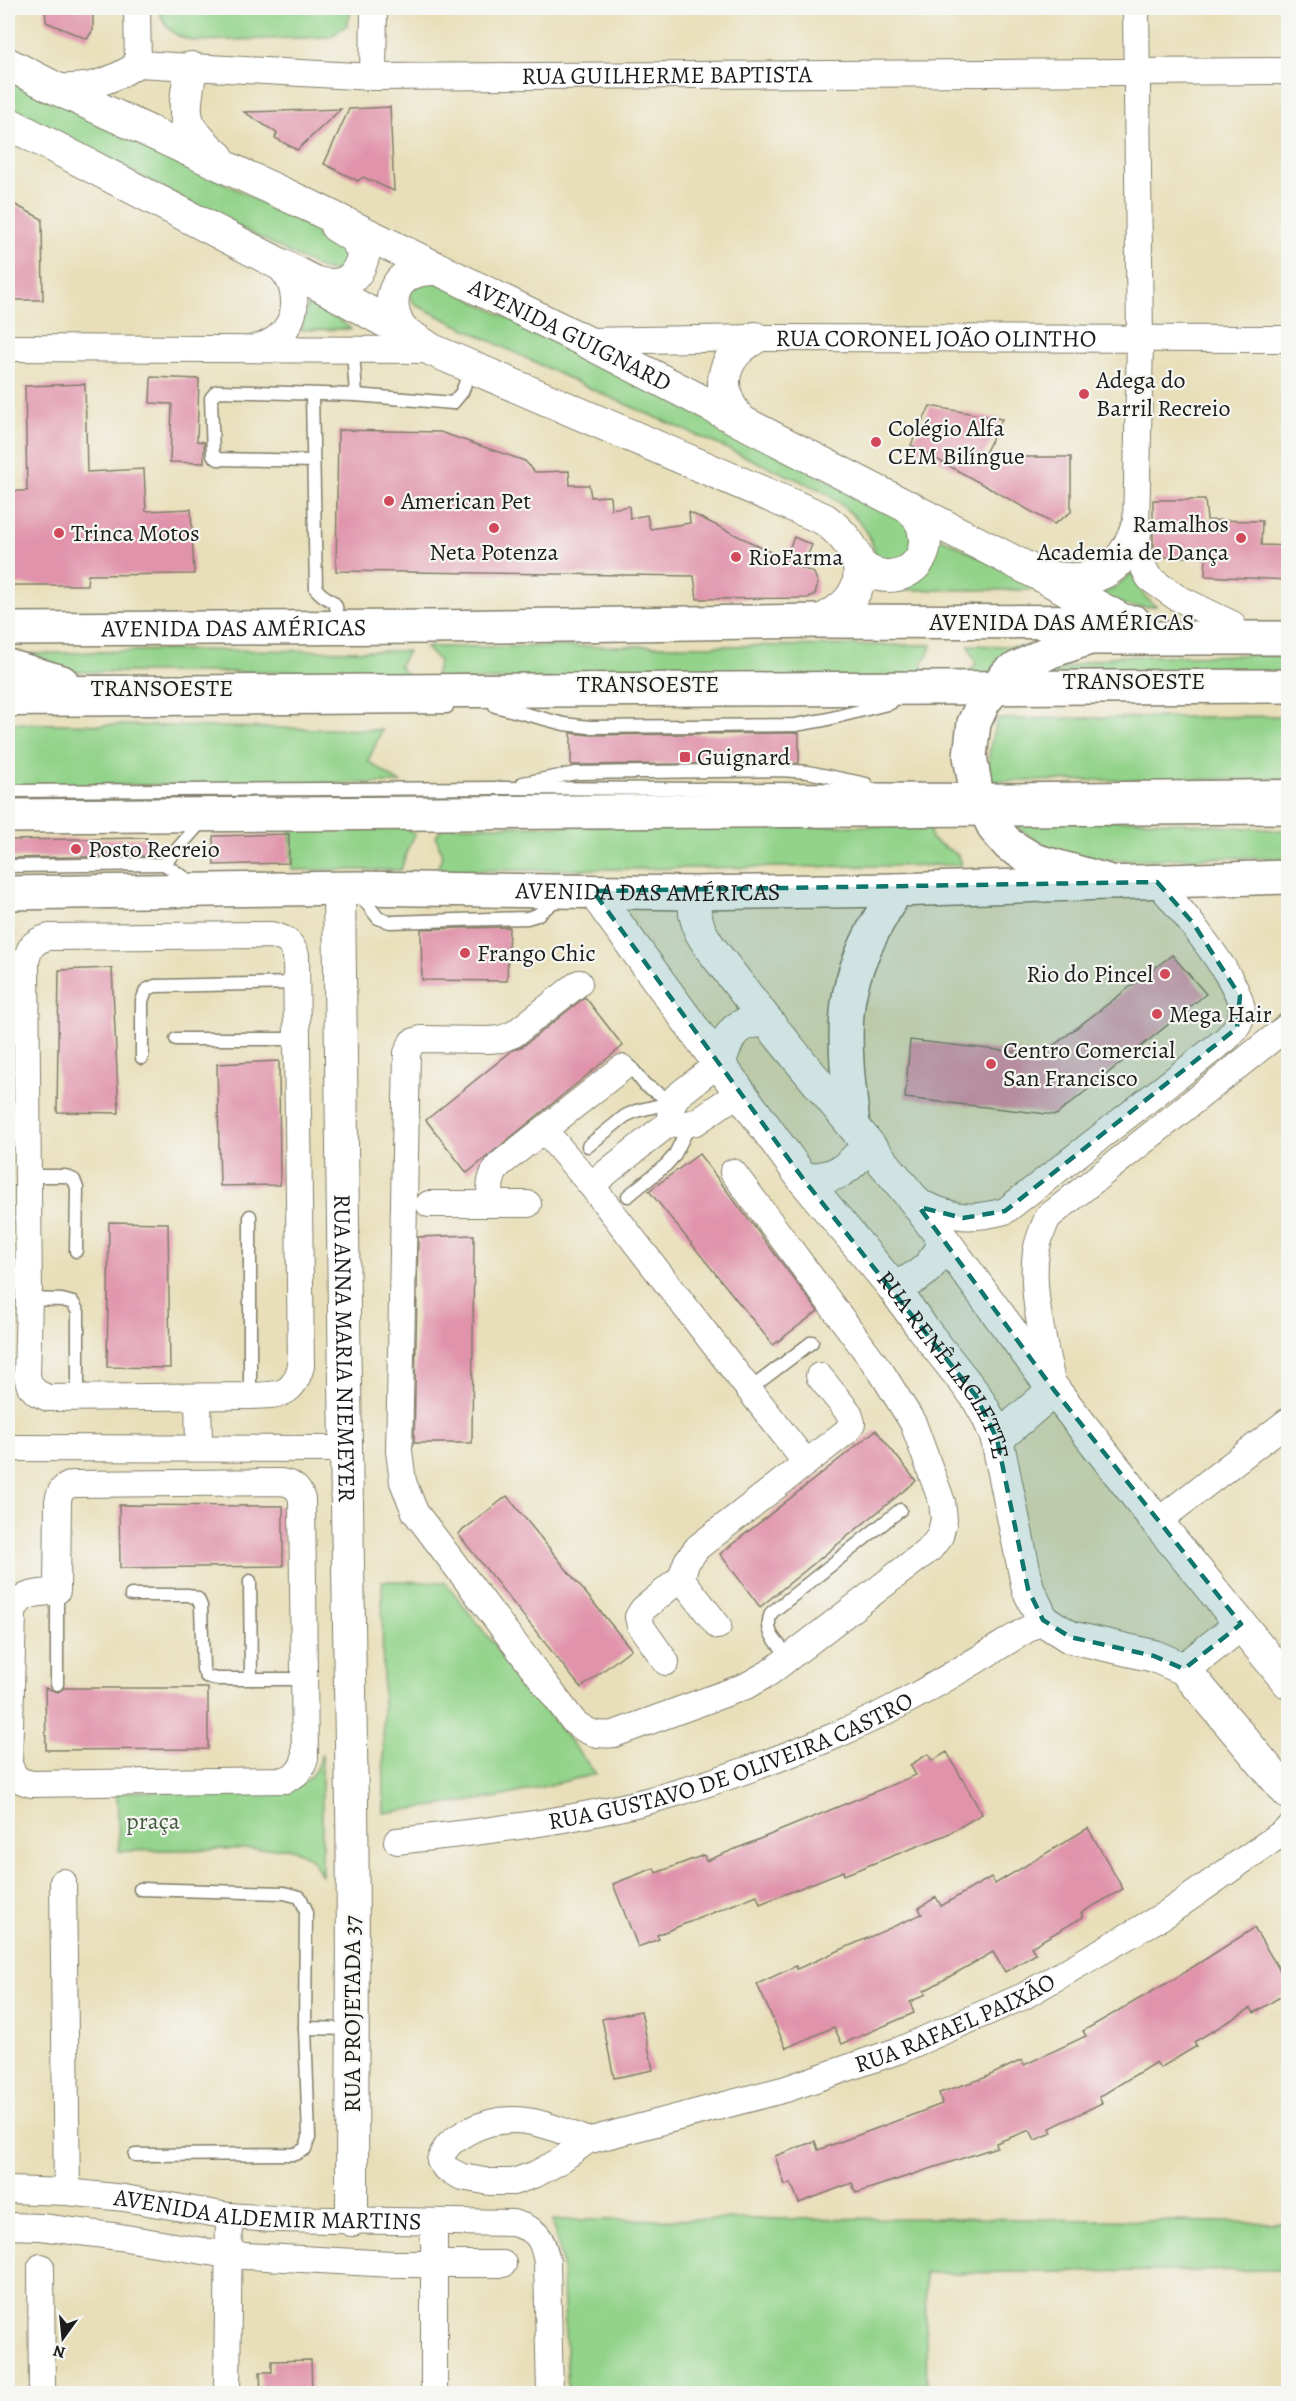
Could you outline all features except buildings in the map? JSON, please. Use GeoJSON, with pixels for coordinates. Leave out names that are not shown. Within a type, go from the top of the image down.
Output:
{"type":"FeatureCollection","features":[{"type":"Feature","properties":{"kind":"main road","name":"AVENIDA DAS AMÉRICAS"},"geometry":{"type":"LineString","coordinates":[[8,629],[820,621],[1288,624]]}},
{"type":"Feature","properties":{"kind":"main road"},"geometry":{"type":"LineString","coordinates":[[1115,883],[1034,860],[1009,845],[995,829],[980,800],[970,756],[974,723],[987,698],[1008,673],[1049,652],[1090,638],[1288,638]]}},
{"type":"Feature","properties":{"kind":"main road"},"geometry":{"type":"LineString","coordinates":[[8,666],[99,692]]}},
{"type":"Feature","properties":{"kind":"main road"},"geometry":{"type":"LineString","coordinates":[[8,693],[987,698],[1288,686]]}},
{"type":"Feature","properties":{"kind":"main road"},"geometry":{"type":"LineString","coordinates":[[8,816],[208,815],[980,800],[1288,807]]}},
{"type":"Feature","properties":{"kind":"main road","name":"AVENIDA DAS AMÉRICAS"},"geometry":{"type":"LineString","coordinates":[[8,893],[347,888],[694,893],[896,890],[1288,877]]}},
{"type":"Feature","properties":{"kind":"main road"},"geometry":{"type":"LineString","coordinates":[[861,1134],[848,1074],[847,1013],[851,988],[876,924],[896,890]]}},
{"type":"Feature","properties":{"kind":"street"},"geometry":{"type":"LineString","coordinates":[[53,87],[75,88],[98,84],[119,77],[138,64],[137,8]]}},
{"type":"Feature","properties":{"kind":"street"},"geometry":{"type":"LineString","coordinates":[[373,77],[374,8]]}},
{"type":"Feature","properties":{"kind":"street"},"geometry":{"type":"LineString","coordinates":[[1136,8],[1140,340],[1136,529],[1141,562],[1149,578],[1176,597],[1232,624]]}},
{"type":"Feature","properties":{"kind":"street","name":"AVENIDA GUIGNARD"},"geometry":{"type":"LineString","coordinates":[[8,64],[312,207],[585,341],[910,507],[1126,622]]}},
{"type":"Feature","properties":{"kind":"street","name":"RUA GUILHERME BAPTISTA"},"geometry":{"type":"LineString","coordinates":[[138,64],[373,77],[1288,71]]}},
{"type":"Feature","properties":{"kind":"street"},"geometry":{"type":"LineString","coordinates":[[191,68],[185,114],[190,130],[234,171]]}},
{"type":"Feature","properties":{"kind":"street"},"geometry":{"type":"LineString","coordinates":[[8,123],[316,283],[401,330],[432,350],[824,519],[840,531],[851,545],[859,564],[858,585],[851,600],[837,613],[820,621]]}},
{"type":"Feature","properties":{"kind":"street"},"geometry":{"type":"LineString","coordinates":[[312,207],[319,217],[355,238],[364,253],[360,269],[349,281],[334,287],[316,283]]}},
{"type":"Feature","properties":{"kind":"street"},"geometry":{"type":"LineString","coordinates":[[248,350],[267,345],[283,333],[293,316],[295,296],[288,278],[274,261]]}},
{"type":"Feature","properties":{"kind":"street"},"geometry":{"type":"LineString","coordinates":[[401,330],[393,316],[392,300],[397,285],[408,274],[423,268],[439,269]]}},
{"type":"Feature","properties":{"kind":"street"},"geometry":{"type":"LineString","coordinates":[[742,422],[732,411],[726,398],[724,383],[726,369],[732,356],[742,345],[755,338]]}},
{"type":"Feature","properties":{"kind":"street","name":"RUA CORONEL JOÃO OLINTHO"},"geometry":{"type":"LineString","coordinates":[[585,341],[755,338],[1288,339]]}},
{"type":"Feature","properties":{"kind":"street"},"geometry":{"type":"LineString","coordinates":[[8,348],[432,350]]}},
{"type":"Feature","properties":{"kind":"street"},"geometry":{"type":"LineString","coordinates":[[859,564],[880,577],[895,577],[908,572],[918,561],[924,546],[924,532],[919,519],[910,507]]}},
{"type":"Feature","properties":{"kind":"street"},"geometry":{"type":"LineString","coordinates":[[1042,576],[1065,580],[1085,579],[1103,574],[1119,562],[1130,547],[1136,529]]}},
{"type":"Feature","properties":{"kind":"street"},"geometry":{"type":"LineString","coordinates":[[914,1200],[944,1213],[963,1218],[983,1217],[1005,1211],[1226,1039],[1237,1028],[1242,1012],[1240,996],[1193,923],[1157,882]]}},
{"type":"Feature","properties":{"kind":"street","name":"RUA ANNA MARIA NIEMEYER"},"geometry":{"type":"LineString","coordinates":[[347,888],[346,1449],[352,1808]]}},
{"type":"Feature","properties":{"kind":"street","name":"RUA RENÊ LACLETTE"},"geometry":{"type":"LineString","coordinates":[[580,891],[719,1063],[804,1180],[893,1287],[976,1396],[988,1417],[996,1439],[1028,1589],[1043,1620]]}},
{"type":"Feature","properties":{"kind":"street"},"geometry":{"type":"LineString","coordinates":[[694,893],[695,914],[700,932],[767,1021],[914,1200],[1054,1390],[1157,1522],[1288,1682]]}},
{"type":"Feature","properties":{"kind":"street"},"geometry":{"type":"LineString","coordinates":[[271,935],[282,937],[292,944],[296,955],[297,982],[301,1366],[298,1379],[290,1389],[277,1395],[78,1399],[48,1398],[37,1393],[30,1386],[27,1376],[26,962],[29,949],[36,940],[49,937],[271,935]]}},
{"type":"Feature","properties":{"kind":"street"},"geometry":{"type":"LineString","coordinates":[[579,983],[514,1034],[494,1040],[421,1039],[412,1042],[407,1053],[399,1451],[403,1482],[415,1512],[574,1722],[586,1732],[600,1736],[614,1734],[746,1686],[770,1673],[930,1549],[940,1536],[944,1520],[942,1502],[913,1424],[882,1373],[733,1172]]}},
{"type":"Feature","properties":{"kind":"street"},"geometry":{"type":"LineString","coordinates":[[591,1185],[677,1117],[719,1063],[728,1038],[737,1027],[750,1021],[767,1021]]}},
{"type":"Feature","properties":{"kind":"street"},"geometry":{"type":"LineString","coordinates":[[1054,1390],[1041,1329],[1036,1280],[1036,1252],[1048,1217],[1288,1026]]}},
{"type":"Feature","properties":{"kind":"street"},"geometry":{"type":"LineString","coordinates":[[490,1203],[490,1180],[499,1165],[622,1068]]}},
{"type":"Feature","properties":{"kind":"street"},"geometry":{"type":"LineString","coordinates":[[677,1117],[740,1092]]}},
{"type":"Feature","properties":{"kind":"street"},"geometry":{"type":"LineString","coordinates":[[544,1130],[591,1185],[806,1463]]}},
{"type":"Feature","properties":{"kind":"street"},"geometry":{"type":"LineString","coordinates":[[804,1180],[839,1174],[850,1166],[861,1134]]}},
{"type":"Feature","properties":{"kind":"street"},"geometry":{"type":"LineString","coordinates":[[429,1204],[528,1204]]}},
{"type":"Feature","properties":{"kind":"street"},"geometry":{"type":"LineString","coordinates":[[893,1287],[921,1276],[932,1266],[945,1244]]}},
{"type":"Feature","properties":{"kind":"street"},"geometry":{"type":"LineString","coordinates":[[666,1662],[640,1625],[638,1617],[643,1609],[681,1578],[687,1561],[698,1546],[847,1431],[852,1423],[849,1413],[819,1376]]}},
{"type":"Feature","properties":{"kind":"street"},"geometry":{"type":"LineString","coordinates":[[996,1439],[1054,1390]]}},
{"type":"Feature","properties":{"kind":"street"},"geometry":{"type":"LineString","coordinates":[[198,1397],[199,1447]]}},
{"type":"Feature","properties":{"kind":"street"},"geometry":{"type":"LineString","coordinates":[[1157,1522],[1288,1421]]}},
{"type":"Feature","properties":{"kind":"street"},"geometry":{"type":"LineString","coordinates":[[8,1448],[346,1449]]}},
{"type":"Feature","properties":{"kind":"street"},"geometry":{"type":"LineString","coordinates":[[94,1484],[95,1449]]}},
{"type":"Feature","properties":{"kind":"street"},"geometry":{"type":"LineString","coordinates":[[281,1482],[299,1489],[302,1499],[305,1758],[296,1776],[285,1780],[32,1784],[20,1782],[12,1774],[9,1763],[13,1613],[16,1602],[25,1596],[57,1591],[60,1492],[65,1486],[73,1484],[94,1484],[281,1482]]}},
{"type":"Feature","properties":{"kind":"street"},"geometry":{"type":"LineString","coordinates":[[681,1578],[718,1626]]}},
{"type":"Feature","properties":{"kind":"street"},"geometry":{"type":"LineString","coordinates":[[1043,1620],[1070,1637],[1154,1656],[1184,1670],[1288,1793]]}},
{"type":"Feature","properties":{"kind":"street","name":"RUA GUSTAVO DE OLIVEIRA CASTRO"},"geometry":{"type":"LineString","coordinates":[[397,1841],[489,1831],[589,1813],[681,1791],[759,1766],[834,1736],[905,1702],[1043,1620]]}},
{"type":"Feature","properties":{"kind":"street"},"geometry":{"type":"LineString","coordinates":[[1184,1670],[1241,1624]]}},
{"type":"Feature","properties":{"kind":"street","name":"RUA PROJETADA 37"},"geometry":{"type":"LineString","coordinates":[[352,1808],[352,2220]]}},
{"type":"Feature","properties":{"kind":"street","name":"RUA RAFAEL PAIXÃO"},"geometry":{"type":"LineString","coordinates":[[587,2141],[551,2125],[526,2120],[501,2120],[481,2125],[451,2141],[443,2152],[440,2162],[446,2169],[462,2177],[490,2182],[513,2182],[536,2174],[558,2162],[587,2141],[786,2089],[900,2050],[1024,1996],[1166,1914],[1288,1830]]}},
{"type":"Feature","properties":{"kind":"street"},"geometry":{"type":"LineString","coordinates":[[63,1882],[68,2192]]}},
{"type":"Feature","properties":{"kind":"street","name":"AVENIDA ALDEMIR MARTINS"},"geometry":{"type":"LineString","coordinates":[[8,2190],[68,2192],[124,2198],[229,2216],[513,2223],[529,2228],[539,2236],[547,2262],[550,2394]]}},
{"type":"Feature","properties":{"kind":"street"},"geometry":{"type":"LineString","coordinates":[[227,2394],[229,2216]]}},
{"type":"Feature","properties":{"kind":"street"},"geometry":{"type":"LineString","coordinates":[[434,2222],[434,2394]]}},
{"type":"Feature","properties":{"kind":"street","name":"AVENIDA ALDEMIR MARTINS"},"geometry":{"type":"LineString","coordinates":[[8,2226],[41,2227],[120,2237],[227,2256],[434,2264],[503,2264]]}},
{"type":"Feature","properties":{"kind":"street"},"geometry":{"type":"LineString","coordinates":[[41,2267],[42,2394]]}},
{"type":"Feature","properties":{"kind":"lane"},"geometry":{"type":"LineString","coordinates":[[353,351],[356,394]]}},
{"type":"Feature","properties":{"kind":"lane"},"geometry":{"type":"LineString","coordinates":[[314,461],[218,459],[213,455],[211,398],[216,391],[312,395],[356,394],[453,402],[462,392],[472,367]]}},
{"type":"Feature","properties":{"kind":"lane"},"geometry":{"type":"LineString","coordinates":[[312,395],[316,588],[335,601],[338,607],[338,627]]}},
{"type":"Feature","properties":{"kind":"lane"},"geometry":{"type":"LineString","coordinates":[[541,706],[489,706],[564,724],[600,726],[795,725],[896,703],[833,704]]}},
{"type":"Feature","properties":{"kind":"lane","name":"TRANSOESTE"},"geometry":{"type":"LineString","coordinates":[[8,710],[462,706]]}},
{"type":"Feature","properties":{"kind":"lane"},"geometry":{"type":"LineString","coordinates":[[501,788],[576,773],[781,770],[808,772],[895,789],[980,800],[1288,786]]}},
{"type":"Feature","properties":{"kind":"lane"},"geometry":{"type":"LineString","coordinates":[[8,791],[501,788],[895,789]]}},
{"type":"Feature","properties":{"kind":"lane"},"geometry":{"type":"LineString","coordinates":[[164,864],[208,815]]}},
{"type":"Feature","properties":{"kind":"lane"},"geometry":{"type":"LineString","coordinates":[[8,866],[164,864],[205,890]]}},
{"type":"Feature","properties":{"kind":"lane"},"geometry":{"type":"LineString","coordinates":[[142,1058],[142,1001],[146,990],[155,986],[297,982]]}},
{"type":"Feature","properties":{"kind":"lane"},"geometry":{"type":"LineString","coordinates":[[176,1039],[297,1039]]}},
{"type":"Feature","properties":{"kind":"lane"},"geometry":{"type":"LineString","coordinates":[[622,1068],[630,1066],[645,1085],[677,1117]]}},
{"type":"Feature","properties":{"kind":"lane"},"geometry":{"type":"LineString","coordinates":[[588,1146],[625,1116],[636,1111],[677,1117]]}},
{"type":"Feature","properties":{"kind":"lane"},"geometry":{"type":"LineString","coordinates":[[628,1196],[670,1160],[677,1117]]}},
{"type":"Feature","properties":{"kind":"lane"},"geometry":{"type":"LineString","coordinates":[[27,1176],[65,1176],[74,1180],[77,1188],[76,1251]]}},
{"type":"Feature","properties":{"kind":"lane"},"geometry":{"type":"LineString","coordinates":[[250,1216],[250,1396]]}},
{"type":"Feature","properties":{"kind":"lane"},"geometry":{"type":"LineString","coordinates":[[28,1299],[62,1300],[73,1303],[78,1312],[78,1399]]}},
{"type":"Feature","properties":{"kind":"lane"},"geometry":{"type":"LineString","coordinates":[[750,1389],[812,1342]]}},
{"type":"Feature","properties":{"kind":"lane"},"geometry":{"type":"LineString","coordinates":[[790,1658],[769,1633],[767,1623],[771,1613],[900,1510]]}},
{"type":"Feature","properties":{"kind":"lane"},"geometry":{"type":"LineString","coordinates":[[250,1581],[251,1679]]}},
{"type":"Feature","properties":{"kind":"lane"},"geometry":{"type":"LineString","coordinates":[[57,1591],[57,1683]]}},
{"type":"Feature","properties":{"kind":"lane"},"geometry":{"type":"LineString","coordinates":[[131,1595],[189,1595],[198,1599],[201,1606],[203,1669],[206,1676],[216,1679],[303,1679]]}},
{"type":"Feature","properties":{"kind":"lane"},"geometry":{"type":"LineString","coordinates":[[135,2155],[295,2154],[305,2149],[309,2138],[305,2028],[306,1910],[300,1897],[284,1893],[140,1889]]}},
{"type":"Feature","properties":{"kind":"lane"},"geometry":{"type":"LineString","coordinates":[[305,2028],[351,2029]]}},
{"type":"Feature","properties":{"kind":"highlighted area"},"geometry":{"type":"Polygon","coordinates":[[[1157,882],[1193,923],[1240,996],[1237,1028],[1005,1211],[963,1218],[919,1207],[1054,1390],[1241,1624],[1184,1669],[1154,1656],[1070,1637],[1043,1620],[1028,1589],[997,1439],[976,1396],[804,1180],[593,891],[1157,882]]]}},
{"type":"Feature","properties":{"kind":"green space"},"geometry":{"type":"Polygon","coordinates":[[[159,8],[352,8],[347,25],[330,37],[195,41],[171,31],[159,8]]]}},
{"type":"Feature","properties":{"kind":"green space"},"geometry":{"type":"Polygon","coordinates":[[[8,78],[337,240],[346,248],[349,257],[339,271],[323,270],[8,108],[8,78]]]}},
{"type":"Feature","properties":{"kind":"green space"},"geometry":{"type":"Polygon","coordinates":[[[421,274],[1044,590],[876,590],[876,557],[866,531],[858,520],[821,490],[582,385],[418,306],[412,301],[408,290],[421,274]]]}},
{"type":"Feature","properties":{"kind":"green space"},"geometry":{"type":"Polygon","coordinates":[[[310,297],[351,329],[301,330],[310,297]]]}},
{"type":"Feature","properties":{"kind":"green space"},"geometry":{"type":"Polygon","coordinates":[[[1131,573],[1144,596],[1156,606],[1127,606],[1101,595],[1105,591],[1114,589],[1131,573]]]}},
{"type":"Feature","properties":{"kind":"green space"},"geometry":{"type":"Polygon","coordinates":[[[932,645],[922,665],[930,678],[434,680],[439,661],[425,647],[932,645]]]}},
{"type":"Feature","properties":{"kind":"green space"},"geometry":{"type":"Polygon","coordinates":[[[968,645],[1033,647],[990,679],[963,679],[976,664],[968,645]]]}},
{"type":"Feature","properties":{"kind":"green space"},"geometry":{"type":"Polygon","coordinates":[[[163,650],[408,651],[399,666],[413,681],[267,672],[73,672],[28,654],[163,650]]]}},
{"type":"Feature","properties":{"kind":"green space"},"geometry":{"type":"Polygon","coordinates":[[[1288,655],[1288,674],[1037,678],[1086,662],[1118,656],[1288,655]]]}},
{"type":"Feature","properties":{"kind":"green space"},"geometry":{"type":"Polygon","coordinates":[[[1288,716],[1288,779],[989,781],[990,750],[998,719],[1288,716]]]}},
{"type":"Feature","properties":{"kind":"green space"},"geometry":{"type":"Polygon","coordinates":[[[8,723],[382,730],[368,761],[400,783],[8,786],[8,723]]]}},
{"type":"Feature","properties":{"kind":"green space"},"geometry":{"type":"Polygon","coordinates":[[[1141,820],[1288,831],[1288,858],[1119,860],[1084,857],[1052,848],[1011,823],[1141,820]]]}},
{"type":"Feature","properties":{"kind":"green space"},"geometry":{"type":"Polygon","coordinates":[[[290,826],[405,827],[415,835],[401,870],[292,870],[290,826]]]}},
{"type":"Feature","properties":{"kind":"green space"},"geometry":{"type":"Polygon","coordinates":[[[443,826],[930,826],[931,839],[958,855],[961,865],[437,871],[442,855],[436,836],[443,826]]]}},
{"type":"Feature","properties":{"kind":"green space"},"geometry":{"type":"Polygon","coordinates":[[[382,1581],[445,1582],[596,1774],[499,1797],[384,1813],[382,1581]]]}},
{"type":"Feature","properties":{"kind":"green space","name":"praça"},"geometry":{"type":"Polygon","coordinates":[[[322,1754],[322,1876],[309,1858],[288,1848],[119,1851],[117,1792],[290,1789],[311,1776],[322,1754]]]}},
{"type":"Feature","properties":{"kind":"green space"},"geometry":{"type":"Polygon","coordinates":[[[962,2218],[1288,2223],[1288,2270],[925,2273],[927,2393],[568,2393],[562,2263],[552,2220],[962,2218]]]}},
{"type":"Feature","properties":{"kind":"place","name":"Adega do Barril Recreio"},"geometry":{"type":"Point","coordinates":[1084,394]}},
{"type":"Feature","properties":{"kind":"place","name":"Colégio Alfa CEM Bilíngue"},"geometry":{"type":"Point","coordinates":[876,442]}},
{"type":"Feature","properties":{"kind":"place","name":"American Pet"},"geometry":{"type":"Point","coordinates":[389,501]}},
{"type":"Feature","properties":{"kind":"place","name":"Neta Potenza"},"geometry":{"type":"Point","coordinates":[494,528]}},
{"type":"Feature","properties":{"kind":"place","name":"Trinca Motos"},"geometry":{"type":"Point","coordinates":[59,533]}},
{"type":"Feature","properties":{"kind":"place","name":"Ramalhos Academia de Dança"},"geometry":{"type":"Point","coordinates":[1241,538]}},
{"type":"Feature","properties":{"kind":"place","name":"RioFarma"},"geometry":{"type":"Point","coordinates":[736,557]}},
{"type":"Feature","properties":{"kind":"place","name":"Guignard"},"geometry":{"type":"Point","coordinates":[685,757]}},
{"type":"Feature","properties":{"kind":"place","name":"Posto Recreio"},"geometry":{"type":"Point","coordinates":[76,849]}},
{"type":"Feature","properties":{"kind":"place","name":"Frango Chic"},"geometry":{"type":"Point","coordinates":[465,953]}},
{"type":"Feature","properties":{"kind":"place","name":"Rio do Pincel"},"geometry":{"type":"Point","coordinates":[1165,974]}},
{"type":"Feature","properties":{"kind":"place","name":"Mega Hair"},"geometry":{"type":"Point","coordinates":[1157,1014]}},
{"type":"Feature","properties":{"kind":"place","name":"Centro Comercial San Francisco"},"geometry":{"type":"Point","coordinates":[991,1064]}}]}
